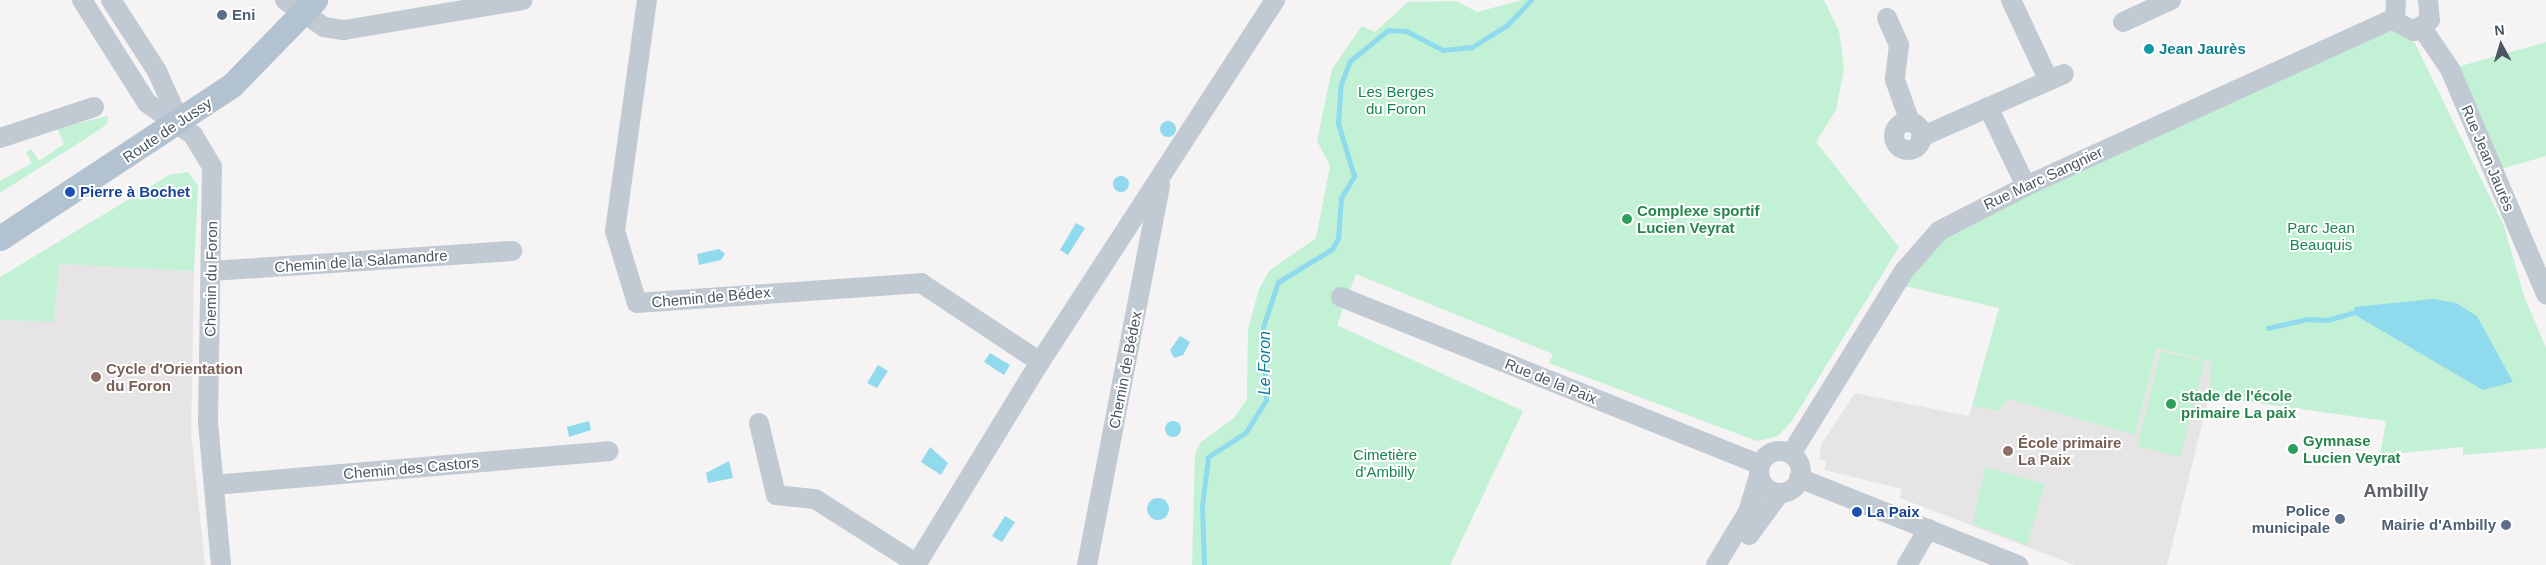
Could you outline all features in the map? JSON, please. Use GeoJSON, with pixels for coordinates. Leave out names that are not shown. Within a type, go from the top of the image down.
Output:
{"type":"FeatureCollection","features":[{"type":"Feature","properties":{"kind":"main road","name":"Route de Jussy"},"geometry":{"type":"LineString","coordinates":[[0,238],[180,123],[232,86],[301,5]]}},
{"type":"Feature","properties":{"kind":"street"},"geometry":{"type":"LineString","coordinates":[[82,0],[147,103],[180,123]]}},
{"type":"Feature","properties":{"kind":"street"},"geometry":{"type":"LineString","coordinates":[[111,0],[157,71],[180,123]]}},
{"type":"Feature","properties":{"kind":"street"},"geometry":{"type":"LineString","coordinates":[[301,5],[324,27],[357,30],[522,0]]}},
{"type":"Feature","properties":{"kind":"street","name":"Chemin de Bédex"},"geometry":{"type":"LineString","coordinates":[[647,0],[615,231],[637,303],[921,283],[1040,362]]}},
{"type":"Feature","properties":{"kind":"street","name":"Chemin de Bédex"},"geometry":{"type":"LineString","coordinates":[[916,565],[1040,362],[1275,0]]}},
{"type":"Feature","properties":{"kind":"street"},"geometry":{"type":"LineString","coordinates":[[1887,18],[1898,45],[1894,80],[1916,130],[1988,107],[2056,77],[2010,0]]}},
{"type":"Feature","properties":{"kind":"street"},"geometry":{"type":"LineString","coordinates":[[2123,22],[2171,0]]}},
{"type":"Feature","properties":{"kind":"street"},"geometry":{"type":"LineString","coordinates":[[2395,9],[2405,30],[2422,28],[2431,15],[2428,0]]}},
{"type":"Feature","properties":{"kind":"street","name":"Rue Marc Sangnier"},"geometry":{"type":"LineString","coordinates":[[1791,454],[1924,244],[1957,219],[2395,9]]}},
{"type":"Feature","properties":{"kind":"street","name":"Rue Jean Jaurès"},"geometry":{"type":"LineString","coordinates":[[2422,28],[2450,69],[2546,294]]}},
{"type":"Feature","properties":{"kind":"street"},"geometry":{"type":"LineString","coordinates":[[0,138],[94,107]]}},
{"type":"Feature","properties":{"kind":"street"},"geometry":{"type":"LineString","coordinates":[[1988,107],[2026,186]]}},
{"type":"Feature","properties":{"kind":"street","name":"Chemin du Foron"},"geometry":{"type":"LineString","coordinates":[[180,123],[202,146],[212,167],[208,422],[221,565]]}},
{"type":"Feature","properties":{"kind":"street","name":"Chemin de Bédex"},"geometry":{"type":"LineString","coordinates":[[1087,565],[1161,176]]}},
{"type":"Feature","properties":{"kind":"street","name":"Chemin de la Salamandre"},"geometry":{"type":"LineString","coordinates":[[211,271],[512,251]]}},
{"type":"Feature","properties":{"kind":"street","name":"Rue de la Paix"},"geometry":{"type":"LineString","coordinates":[[1341,297],[1760,470]]}},
{"type":"Feature","properties":{"kind":"street"},"geometry":{"type":"LineString","coordinates":[[759,423],[776,495],[815,499],[916,565]]}},
{"type":"Feature","properties":{"kind":"street","name":"Chemin des Castors"},"geometry":{"type":"LineString","coordinates":[[214,485],[609,451]]}},
{"type":"Feature","properties":{"kind":"street"},"geometry":{"type":"LineString","coordinates":[[1716,565],[1748,512],[1760,470],[1773,452],[1791,454],[1799,465],[1800,478],[1792,489],[1780,493],[1768,489],[1760,470]]}},
{"type":"Feature","properties":{"kind":"street"},"geometry":{"type":"LineString","coordinates":[[1800,478],[2018,565]]}},
{"type":"Feature","properties":{"kind":"street"},"geometry":{"type":"LineString","coordinates":[[1731,565],[1780,493]]}},
{"type":"Feature","properties":{"kind":"street"},"geometry":{"type":"LineString","coordinates":[[1907,565],[1928,529]]}},
{"type":"Feature","properties":{"kind":"shaded area","name":"Cycle d'Orientation du Foron"},"geometry":{"type":"Polygon","coordinates":[[[59,264],[194,271],[191,433],[205,565],[0,565],[0,320],[54,322],[59,264]]]}},
{"type":"Feature","properties":{"kind":"shaded area","name":"École primaire La Paix"},"geometry":{"type":"Polygon","coordinates":[[[2156,348],[2211,362],[2209,396],[2167,565],[2074,565],[1900,498],[1902,489],[1824,470],[1827,461],[1819,459],[1822,443],[1855,393],[1969,416],[1972,406],[1998,411],[2009,399],[2135,435],[2156,348]]]}},
{"type":"Feature","properties":{"kind":"green space","name":"Complexe sportif Lucien Veyrat"},"geometry":{"type":"Polygon","coordinates":[[[1522,0],[1824,0],[1839,31],[1844,69],[1836,110],[1816,142],[1899,247],[1792,421],[1778,436],[1757,441],[1549,363],[1553,354],[1356,274],[1337,325],[1523,411],[1450,565],[1192,565],[1195,454],[1201,442],[1234,418],[1247,399],[1248,329],[1259,289],[1269,271],[1316,238],[1330,166],[1317,141],[1332,69],[1362,26],[1375,32],[1408,2],[1456,1],[1477,12],[1522,0]]]}},
{"type":"Feature","properties":{"kind":"green space","name":"Parc Jean Beauquis"},"geometry":{"type":"Polygon","coordinates":[[[2394,18],[2409,31],[2504,226],[2524,296],[2546,348],[2546,448],[2463,455],[2463,447],[2380,455],[2386,421],[2209,396],[2211,362],[2157,348],[2135,435],[2009,399],[1998,411],[1972,406],[1999,308],[1896,284],[1924,244],[2394,18]]]}},
{"type":"Feature","properties":{"kind":"green space"},"geometry":{"type":"Polygon","coordinates":[[[2546,42],[2546,156],[2493,171],[2450,69],[2546,42]]]}},
{"type":"Feature","properties":{"kind":"green space"},"geometry":{"type":"Polygon","coordinates":[[[108,116],[107,124],[99,130],[0,193],[0,181],[32,163],[26,152],[31,149],[39,161],[64,144],[57,128],[108,116]]]}},
{"type":"Feature","properties":{"kind":"green space"},"geometry":{"type":"Polygon","coordinates":[[[188,172],[198,186],[194,271],[59,264],[54,322],[0,320],[0,277],[169,175],[188,172]]]}},
{"type":"Feature","properties":{"kind":"green space","name":"stade de l'école primaire La paix"},"geometry":{"type":"Polygon","coordinates":[[[2161,351],[2205,362],[2180,457],[2137,446],[2161,351]]]}},
{"type":"Feature","properties":{"kind":"green space"},"geometry":{"type":"Polygon","coordinates":[[[1985,467],[2045,484],[2027,545],[1973,524],[1985,467]]]}},
{"type":"Feature","properties":{"kind":"water"},"geometry":{"type":"Polygon","coordinates":[[[1168,121],[1176,129],[1168,137],[1160,129],[1168,121]]]}},
{"type":"Feature","properties":{"kind":"water"},"geometry":{"type":"Polygon","coordinates":[[[1121,176],[1127,178],[1129,184],[1127,190],[1121,192],[1115,190],[1113,184],[1115,178],[1121,176]]]}},
{"type":"Feature","properties":{"kind":"water"},"geometry":{"type":"Polygon","coordinates":[[[1076,223],[1085,228],[1068,255],[1060,250],[1076,223]]]}},
{"type":"Feature","properties":{"kind":"water"},"geometry":{"type":"Polygon","coordinates":[[[719,249],[725,254],[721,260],[699,265],[697,254],[719,249]]]}},
{"type":"Feature","properties":{"kind":"water"},"geometry":{"type":"Polygon","coordinates":[[[2433,299],[2456,303],[2477,316],[2513,382],[2483,390],[2355,315],[2354,307],[2433,299]]]}},
{"type":"Feature","properties":{"kind":"water"},"geometry":{"type":"Polygon","coordinates":[[[1180,336],[1190,342],[1183,355],[1174,358],[1170,350],[1180,336]]]}},
{"type":"Feature","properties":{"kind":"water"},"geometry":{"type":"Polygon","coordinates":[[[990,353],[1010,365],[1004,375],[984,362],[990,353]]]}},
{"type":"Feature","properties":{"kind":"water"},"geometry":{"type":"Polygon","coordinates":[[[878,365],[888,371],[877,388],[867,383],[878,365]]]}},
{"type":"Feature","properties":{"kind":"water"},"geometry":{"type":"Polygon","coordinates":[[[589,421],[591,430],[569,437],[567,427],[589,421]]]}},
{"type":"Feature","properties":{"kind":"water"},"geometry":{"type":"Polygon","coordinates":[[[1170,421],[1176,421],[1181,426],[1179,435],[1170,437],[1165,432],[1165,426],[1170,421]]]}},
{"type":"Feature","properties":{"kind":"water"},"geometry":{"type":"Polygon","coordinates":[[[930,447],[948,463],[941,475],[921,462],[930,447]]]}},
{"type":"Feature","properties":{"kind":"water"},"geometry":{"type":"Polygon","coordinates":[[[729,461],[733,478],[708,483],[706,473],[729,461]]]}},
{"type":"Feature","properties":{"kind":"water"},"geometry":{"type":"Polygon","coordinates":[[[1158,498],[1166,501],[1169,509],[1166,517],[1158,520],[1150,517],[1147,509],[1150,501],[1158,498]]]}},
{"type":"Feature","properties":{"kind":"water"},"geometry":{"type":"Polygon","coordinates":[[[1005,516],[1015,522],[1002,542],[992,536],[1005,516]]]}},
{"type":"Feature","properties":{"kind":"waterway","name":"Le Foron"},"geometry":{"type":"LineString","coordinates":[[1204,565],[1202,506],[1208,457],[1246,432],[1266,400],[1263,327],[1278,282],[1332,249],[1338,238],[1341,198],[1354,176],[1338,123],[1341,84],[1350,61],[1388,30],[1406,31],[1443,50],[1472,47],[1506,26],[1531,0]]}},
{"type":"Feature","properties":{"kind":"waterway"},"geometry":{"type":"LineString","coordinates":[[2268,328],[2307,319],[2327,320],[2361,310]]}},
{"type":"Feature","properties":{"kind":"place","name":"Eni"},"geometry":{"type":"Point","coordinates":[222,15]}},
{"type":"Feature","properties":{"kind":"place","name":"Jean Jaurès"},"geometry":{"type":"Point","coordinates":[2149,49]}},
{"type":"Feature","properties":{"kind":"place","name":"Pierre à Bochet"},"geometry":{"type":"Point","coordinates":[70,192]}},
{"type":"Feature","properties":{"kind":"place","name":"Complexe sportif Lucien Veyrat"},"geometry":{"type":"Point","coordinates":[1627,219]}},
{"type":"Feature","properties":{"kind":"place","name":"Cycle d'Orientation du Foron"},"geometry":{"type":"Point","coordinates":[96,377]}},
{"type":"Feature","properties":{"kind":"place","name":"stade de l'école primaire La paix"},"geometry":{"type":"Point","coordinates":[2171,404]}},
{"type":"Feature","properties":{"kind":"place","name":"Gymnase Lucien Veyrat"},"geometry":{"type":"Point","coordinates":[2293,449]}},
{"type":"Feature","properties":{"kind":"place","name":"École primaire La Paix"},"geometry":{"type":"Point","coordinates":[2008,451]}},
{"type":"Feature","properties":{"kind":"place","name":"La Paix"},"geometry":{"type":"Point","coordinates":[1857,512]}},
{"type":"Feature","properties":{"kind":"place","name":"Police municipale"},"geometry":{"type":"Point","coordinates":[2340,519]}},
{"type":"Feature","properties":{"kind":"place","name":"Mairie d'Ambilly"},"geometry":{"type":"Point","coordinates":[2506,525]}},
{"type":"Feature","properties":{"kind":"district","name":"Ambilly"},"geometry":{"type":"Point","coordinates":[2396,491]}},
{"type":"Feature","properties":{"kind":"park label","name":"Les Berges du Foron"},"geometry":{"type":"Point","coordinates":[1396,100]}},
{"type":"Feature","properties":{"kind":"park label","name":"Cimetière d'Ambilly"},"geometry":{"type":"Point","coordinates":[1385,462]}}]}
